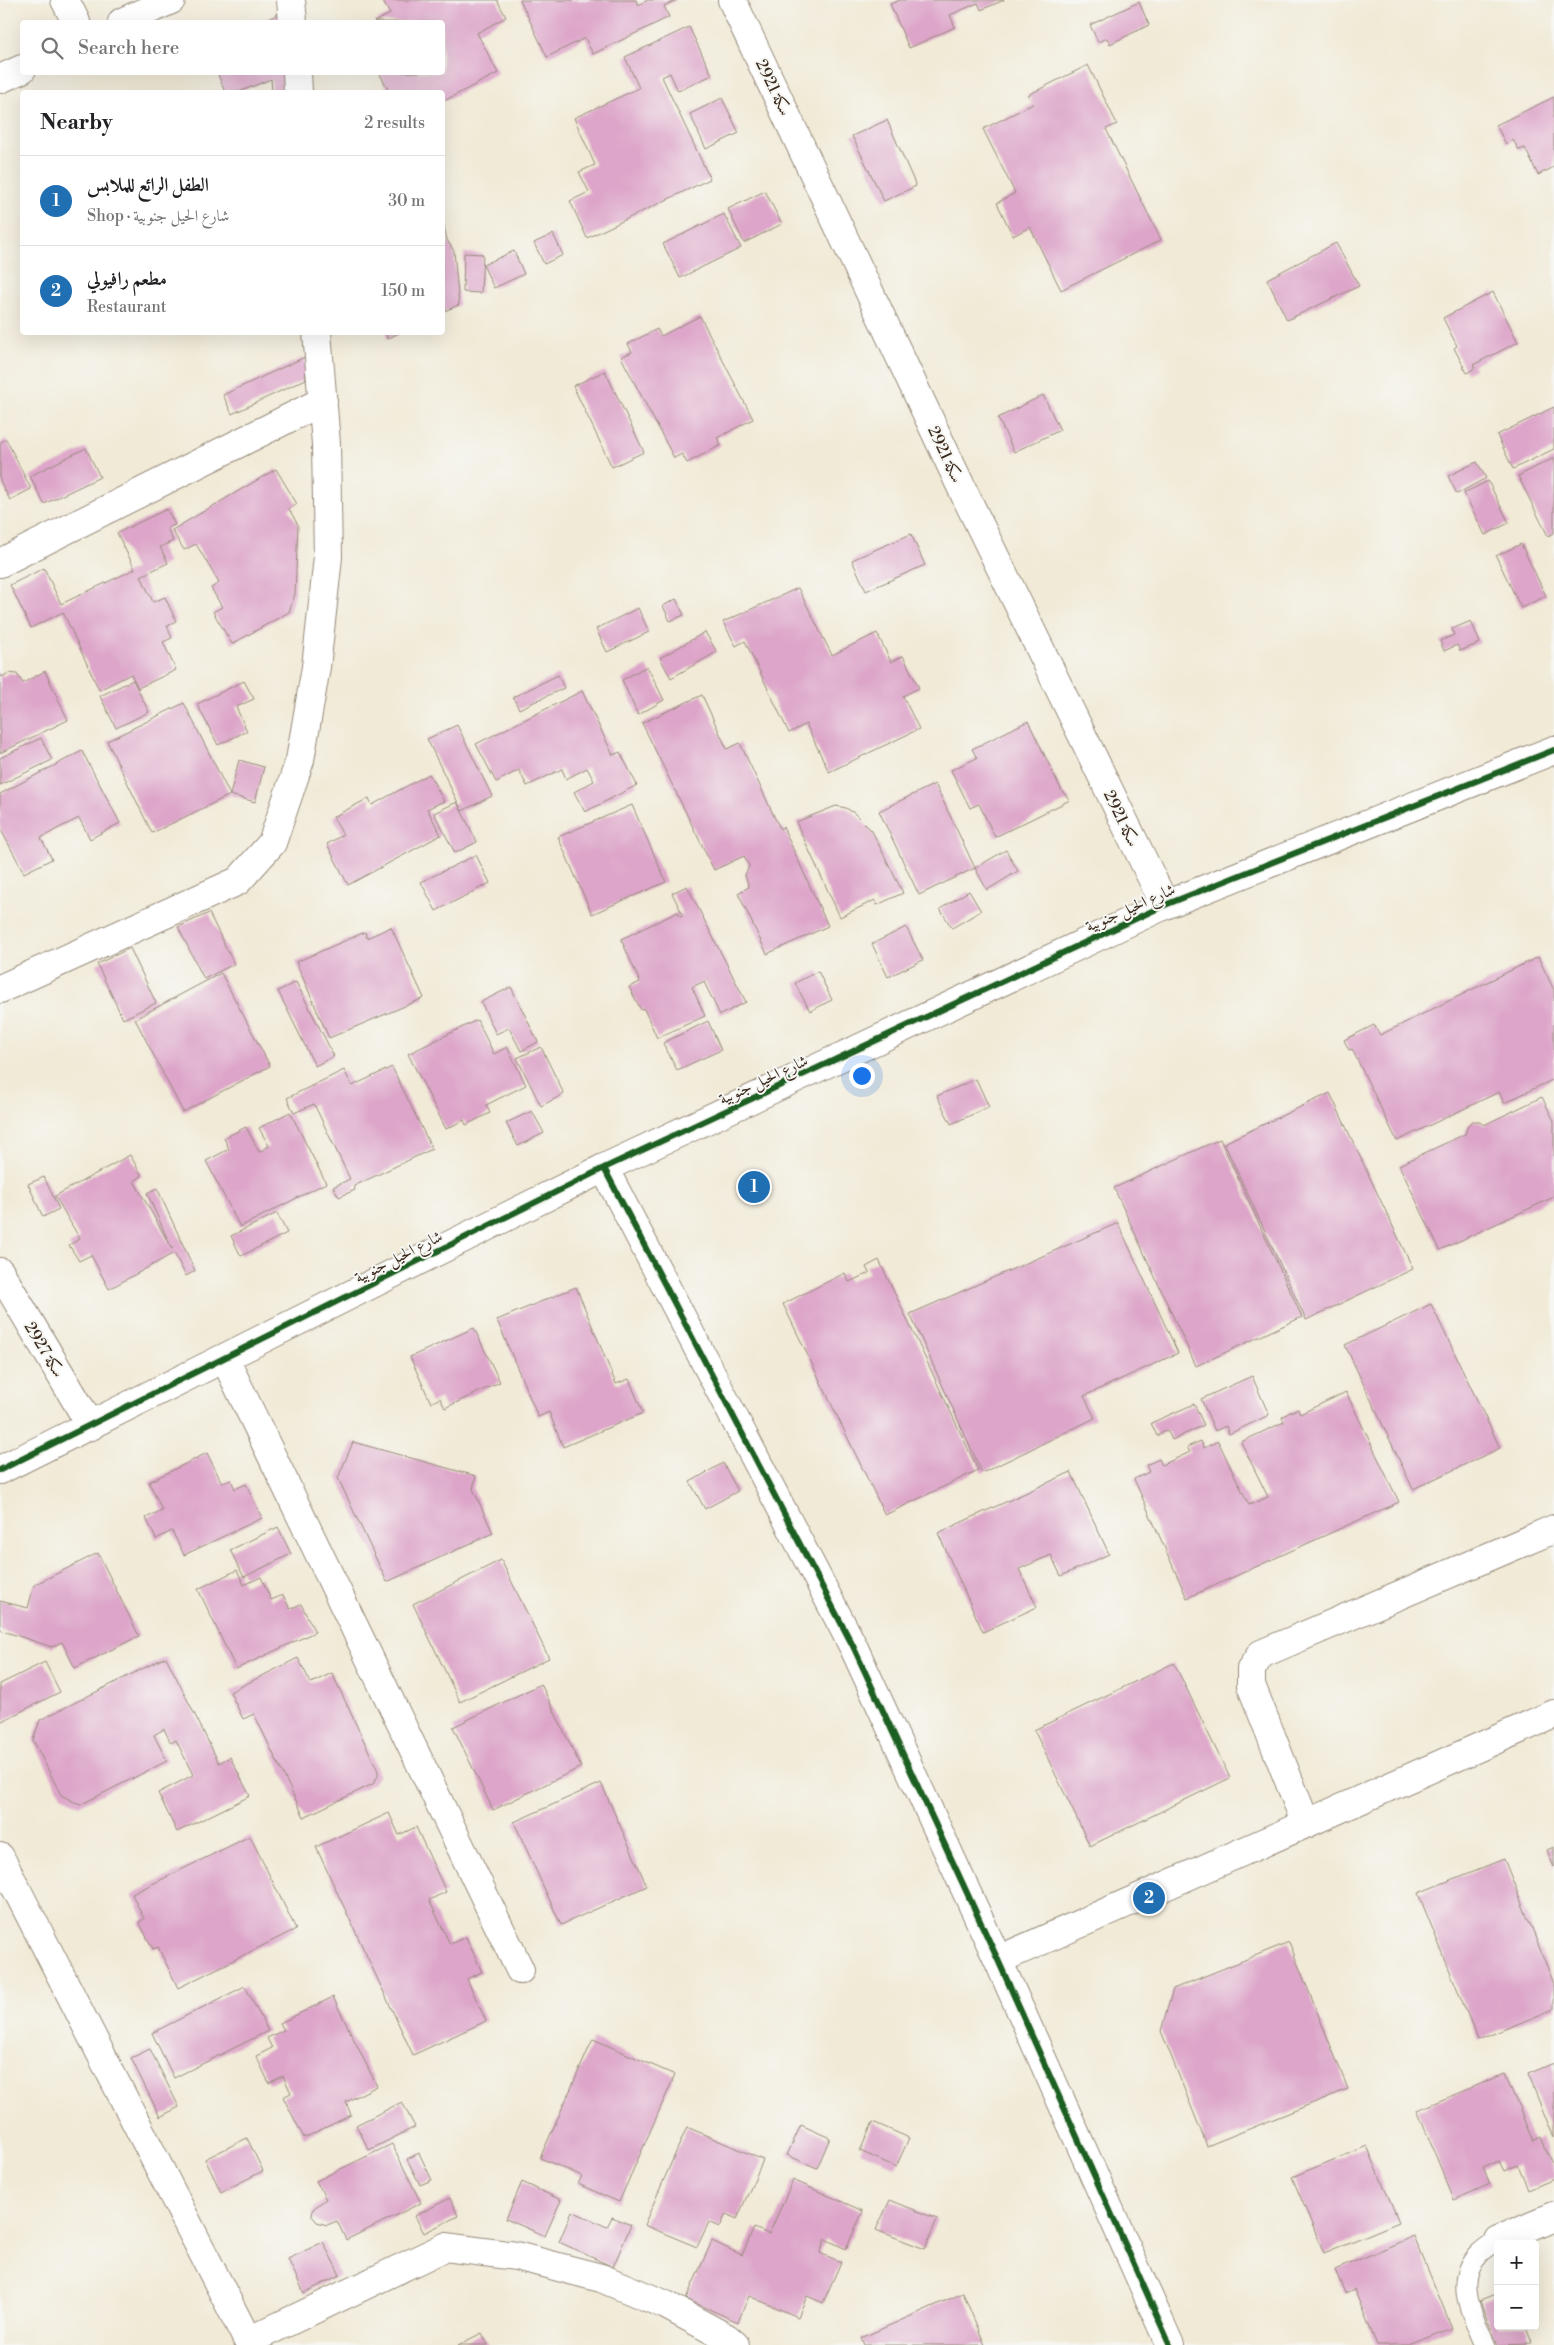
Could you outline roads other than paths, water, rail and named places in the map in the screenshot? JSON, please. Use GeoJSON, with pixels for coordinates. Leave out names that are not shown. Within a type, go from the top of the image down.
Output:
{"type":"FeatureCollection","features":[{"type":"Feature","properties":{"kind":"street"},"geometry":{"type":"LineString","coordinates":[[65,0],[75,20]]}},
{"type":"Feature","properties":{"kind":"street"},"geometry":{"type":"LineString","coordinates":[[126,20],[171,0]]}},
{"type":"Feature","properties":{"kind":"street"},"geometry":{"type":"LineString","coordinates":[[291,0],[293,20]]}},
{"type":"Feature","properties":{"kind":"street","name":"سكة 2921"},"geometry":{"type":"LineString","coordinates":[[732,0],[965,495],[1164,905]]}},
{"type":"Feature","properties":{"kind":"street"},"geometry":{"type":"LineString","coordinates":[[0,79],[20,70]]}},
{"type":"Feature","properties":{"kind":"street"},"geometry":{"type":"LineString","coordinates":[[296,75],[298,90]]}},
{"type":"Feature","properties":{"kind":"street"},"geometry":{"type":"LineString","coordinates":[[0,989],[238,881],[272,843],[300,760],[316,667],[328,557],[323,401],[317,335]]}},
{"type":"Feature","properties":{"kind":"street"},"geometry":{"type":"LineString","coordinates":[[0,563],[323,401]]}},
{"type":"Feature","properties":{"kind":"street","name":"شارع الحيل جنوبية"},"geometry":{"type":"LineString","coordinates":[[0,1470],[604,1168],[1164,905],[1554,750]]}},
{"type":"Feature","properties":{"kind":"street"},"geometry":{"type":"LineString","coordinates":[[604,1168],[853,1646],[998,1960],[1170,2345]]}},
{"type":"Feature","properties":{"kind":"street","name":"سكة 2927"},"geometry":{"type":"LineString","coordinates":[[0,1272],[91,1426]]}},
{"type":"Feature","properties":{"kind":"street"},"geometry":{"type":"LineString","coordinates":[[225,1359],[520,1970]]}},
{"type":"Feature","properties":{"kind":"street"},"geometry":{"type":"LineString","coordinates":[[1306,1824],[1251,1685],[1251,1669],[1261,1654],[1554,1529]]}},
{"type":"Feature","properties":{"kind":"street"},"geometry":{"type":"LineString","coordinates":[[998,1960],[1554,1714]]}},
{"type":"Feature","properties":{"kind":"street"},"geometry":{"type":"LineString","coordinates":[[0,1858],[249,2343],[445,2247],[516,2256],[601,2278],[666,2304],[727,2338],[735,2345]]}},
{"type":"Feature","properties":{"kind":"street"},"geometry":{"type":"LineString","coordinates":[[1498,2240],[1554,2216]]}},
{"type":"Feature","properties":{"kind":"lane"},"geometry":{"type":"LineString","coordinates":[[1485,2345],[1466,2300],[1467,2276],[1479,2254],[1494,2243]]}},
{"type":"Feature","properties":{"kind":"place","name":"الطفل الرائع للملابس"},"geometry":{"type":"Point","coordinates":[754,1187]}},
{"type":"Feature","properties":{"kind":"place","name":"مطعم رافيولي"},"geometry":{"type":"Point","coordinates":[1149,1898]}}]}
